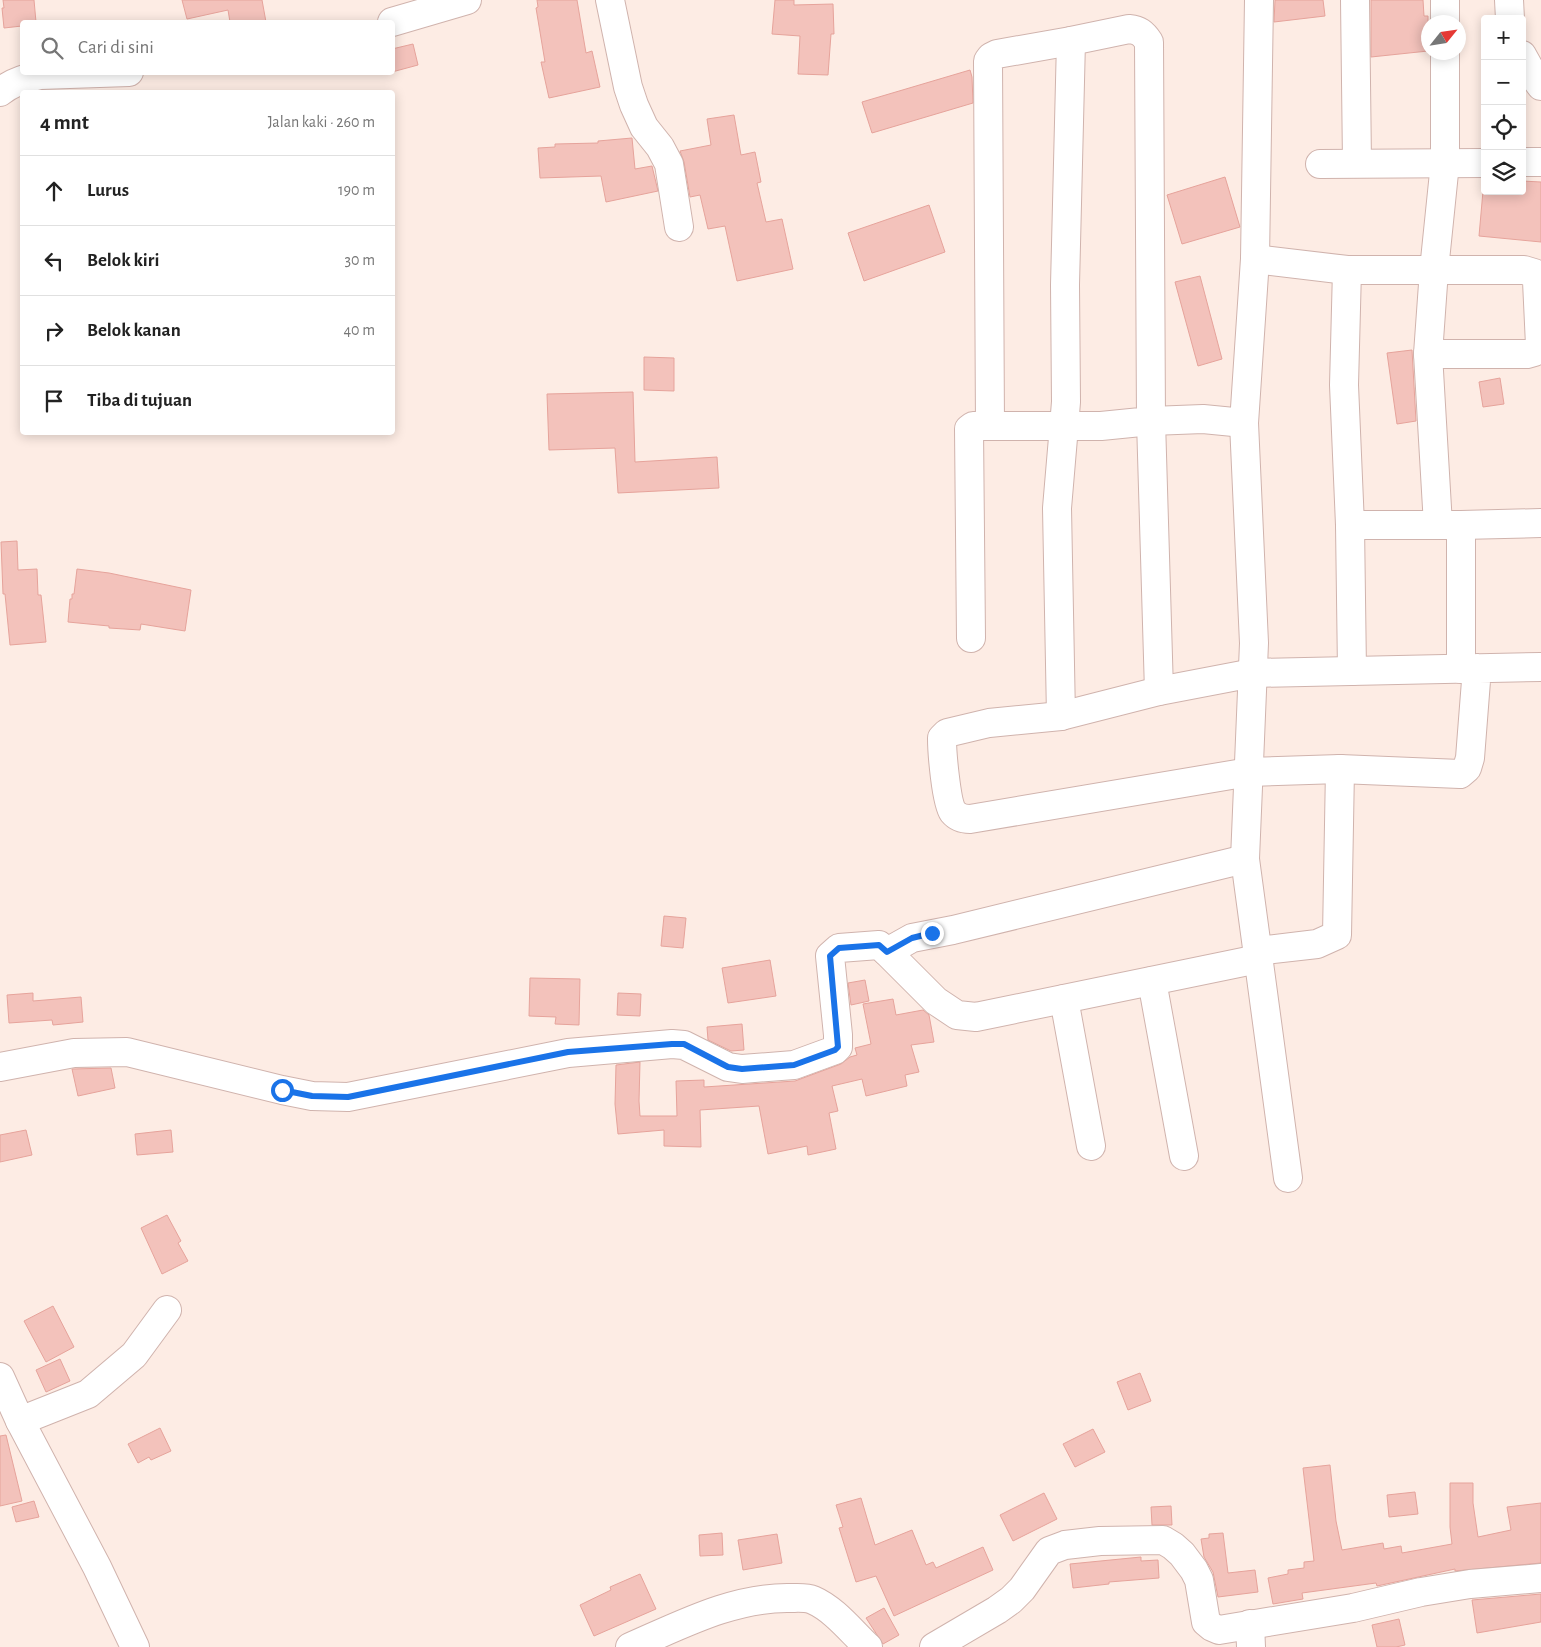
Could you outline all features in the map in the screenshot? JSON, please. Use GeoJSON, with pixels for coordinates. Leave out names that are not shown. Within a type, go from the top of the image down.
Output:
{"type":"FeatureCollection","features":[{"type":"Feature","properties":{"kind":"street"},"geometry":{"type":"LineString","coordinates":[[395,21],[467,0]]}},
{"type":"Feature","properties":{"kind":"street"},"geometry":{"type":"LineString","coordinates":[[610,0],[628,87],[634,105],[644,127],[660,146],[669,164],[679,227]]}},
{"type":"Feature","properties":{"kind":"street"},"geometry":{"type":"LineString","coordinates":[[1259,0],[1255,259],[1244,423],[1254,643],[1245,860],[1288,1178]]}},
{"type":"Feature","properties":{"kind":"street"},"geometry":{"type":"LineString","coordinates":[[1355,0],[1357,163]]}},
{"type":"Feature","properties":{"kind":"street"},"geometry":{"type":"LineString","coordinates":[[1445,0],[1445,15]]}},
{"type":"Feature","properties":{"kind":"street"},"geometry":{"type":"LineString","coordinates":[[1509,0],[1510,15]]}},
{"type":"Feature","properties":{"kind":"street"},"geometry":{"type":"LineString","coordinates":[[990,426],[988,61],[997,54],[1129,29],[1138,30],[1149,42],[1151,421],[1159,691]]}},
{"type":"Feature","properties":{"kind":"street"},"geometry":{"type":"LineString","coordinates":[[1061,716],[1057,508],[1066,402],[1066,276],[1071,41]]}},
{"type":"Feature","properties":{"kind":"street"},"geometry":{"type":"LineString","coordinates":[[1445,60],[1444,163],[1428,354],[1469,669],[1470,758],[1467,768],[1460,774],[1340,769],[1249,772],[970,819],[960,818],[952,811],[942,752],[942,738],[947,733],[989,723],[1061,716],[1159,691],[1253,673],[1469,669],[1541,667]]}},
{"type":"Feature","properties":{"kind":"street"},"geometry":{"type":"LineString","coordinates":[[1525,60],[1541,86]]}},
{"type":"Feature","properties":{"kind":"street"},"geometry":{"type":"LineString","coordinates":[[0,92],[12,84],[40,75]]}},
{"type":"Feature","properties":{"kind":"street"},"geometry":{"type":"LineString","coordinates":[[1526,162],[1540,162]]}},
{"type":"Feature","properties":{"kind":"street"},"geometry":{"type":"LineString","coordinates":[[1320,164],[1481,163]]}},
{"type":"Feature","properties":{"kind":"street"},"geometry":{"type":"LineString","coordinates":[[1255,259],[1347,270],[1524,270],[1531,271],[1536,276],[1540,345],[1534,352],[1527,354],[1428,354]]}},
{"type":"Feature","properties":{"kind":"street"},"geometry":{"type":"LineString","coordinates":[[1347,270],[1344,385],[1350,525],[1352,671]]}},
{"type":"Feature","properties":{"kind":"street"},"geometry":{"type":"LineString","coordinates":[[971,638],[969,429],[973,426],[1101,426],[1151,421],[1203,419],[1244,423]]}},
{"type":"Feature","properties":{"kind":"street"},"geometry":{"type":"LineString","coordinates":[[1350,525],[1541,523]]}},
{"type":"Feature","properties":{"kind":"street"},"geometry":{"type":"LineString","coordinates":[[0,1067],[74,1053],[127,1052],[282,1090],[312,1096],[348,1097],[568,1052],[672,1044],[684,1044],[728,1067],[742,1069],[794,1065],[835,1050],[838,1047],[830,956],[839,948],[879,945],[936,1001],[957,1015],[976,1017],[1152,981],[1258,955],[1317,944],[1337,935],[1340,769]]}},
{"type":"Feature","properties":{"kind":"street"},"geometry":{"type":"LineString","coordinates":[[887,952],[912,938],[1245,860]]}},
{"type":"Feature","properties":{"kind":"street"},"geometry":{"type":"LineString","coordinates":[[1152,981],[1184,1156]]}},
{"type":"Feature","properties":{"kind":"street"},"geometry":{"type":"LineString","coordinates":[[1064,999],[1091,1146]]}},
{"type":"Feature","properties":{"kind":"street"},"geometry":{"type":"LineString","coordinates":[[20,1421],[88,1394],[134,1356],[167,1310]]}},
{"type":"Feature","properties":{"kind":"street"},"geometry":{"type":"LineString","coordinates":[[0,1377],[20,1421],[97,1567],[135,1647]]}},
{"type":"Feature","properties":{"kind":"street"},"geometry":{"type":"LineString","coordinates":[[934,1647],[997,1610],[1010,1600],[1022,1589],[1049,1551],[1065,1545],[1100,1541],[1163,1540],[1182,1554],[1194,1570],[1199,1580],[1206,1622],[1219,1630],[1231,1629],[1251,1636],[1353,1608],[1421,1592],[1470,1584],[1541,1578]]}},
{"type":"Feature","properties":{"kind":"street"},"geometry":{"type":"LineString","coordinates":[[630,1647],[716,1610],[763,1599],[778,1598],[810,1599],[827,1607],[868,1647]]}},
{"type":"Feature","properties":{"kind":"building"},"geometry":{"type":"Polygon","coordinates":[[[3,0],[34,0],[36,20],[20,20],[20,26],[4,28],[2,8],[4,8],[3,0]]]}},
{"type":"Feature","properties":{"kind":"building"},"geometry":{"type":"Polygon","coordinates":[[[182,0],[262,0],[266,20],[230,20],[228,10],[187,19],[182,0]]]}},
{"type":"Feature","properties":{"kind":"building"},"geometry":{"type":"Polygon","coordinates":[[[537,0],[577,0],[586,53],[592,51],[600,87],[549,98],[541,62],[545,62],[536,8],[538,7],[537,0]]]}},
{"type":"Feature","properties":{"kind":"building"},"geometry":{"type":"Polygon","coordinates":[[[775,0],[794,0],[794,5],[833,4],[834,34],[831,34],[828,75],[798,74],[800,36],[772,34],[775,0]]]}},
{"type":"Feature","properties":{"kind":"building"},"geometry":{"type":"Polygon","coordinates":[[[1275,0],[1323,0],[1325,16],[1274,22],[1275,0]]]}},
{"type":"Feature","properties":{"kind":"building"},"geometry":{"type":"Polygon","coordinates":[[[1371,0],[1423,0],[1424,15],[1421,15],[1421,52],[1371,57],[1371,0]]]}},
{"type":"Feature","properties":{"kind":"building"},"geometry":{"type":"Polygon","coordinates":[[[413,44],[418,65],[395,71],[395,48],[413,44]]]}},
{"type":"Feature","properties":{"kind":"building"},"geometry":{"type":"Polygon","coordinates":[[[970,70],[973,103],[872,133],[862,102],[970,70]]]}},
{"type":"Feature","properties":{"kind":"building"},"geometry":{"type":"Polygon","coordinates":[[[734,115],[741,155],[755,152],[761,182],[757,183],[766,222],[782,219],[793,269],[737,281],[725,226],[708,229],[700,195],[690,197],[684,162],[680,151],[711,145],[707,119],[734,115]]]}},
{"type":"Feature","properties":{"kind":"building"},"geometry":{"type":"Polygon","coordinates":[[[632,138],[635,169],[652,166],[658,191],[606,202],[601,176],[540,178],[538,148],[555,147],[555,144],[598,143],[598,141],[632,138]]]}},
{"type":"Feature","properties":{"kind":"building"},"geometry":{"type":"Polygon","coordinates":[[[1225,177],[1240,227],[1182,244],[1167,195],[1225,177]]]}},
{"type":"Feature","properties":{"kind":"building"},"geometry":{"type":"Polygon","coordinates":[[[1526,181],[1541,182],[1541,242],[1479,236],[1483,195],[1526,195],[1526,181]]]}},
{"type":"Feature","properties":{"kind":"building"},"geometry":{"type":"Polygon","coordinates":[[[929,205],[945,252],[864,281],[848,233],[929,205]]]}},
{"type":"Feature","properties":{"kind":"building"},"geometry":{"type":"Polygon","coordinates":[[[1200,276],[1222,359],[1198,366],[1175,282],[1200,276]]]}},
{"type":"Feature","properties":{"kind":"building"},"geometry":{"type":"Polygon","coordinates":[[[1412,350],[1416,421],[1397,424],[1387,353],[1412,350]]]}},
{"type":"Feature","properties":{"kind":"building"},"geometry":{"type":"Polygon","coordinates":[[[644,357],[674,358],[674,391],[644,390],[644,357]]]}},
{"type":"Feature","properties":{"kind":"building"},"geometry":{"type":"Polygon","coordinates":[[[1500,378],[1504,404],[1483,407],[1479,382],[1500,378]]]}},
{"type":"Feature","properties":{"kind":"building"},"geometry":{"type":"Polygon","coordinates":[[[633,392],[635,462],[717,457],[719,488],[618,493],[615,448],[549,450],[547,394],[633,392]]]}},
{"type":"Feature","properties":{"kind":"building"},"geometry":{"type":"Polygon","coordinates":[[[17,541],[18,570],[37,569],[38,595],[41,595],[46,642],[10,645],[5,594],[3,594],[1,542],[17,541]]]}},
{"type":"Feature","properties":{"kind":"building"},"geometry":{"type":"Polygon","coordinates":[[[77,569],[109,573],[191,590],[185,631],[141,624],[140,630],[68,622],[70,599],[72,599],[72,594],[74,594],[77,569]]]}},
{"type":"Feature","properties":{"kind":"building"},"geometry":{"type":"Polygon","coordinates":[[[664,916],[686,918],[683,948],[661,946],[664,916]]]}},
{"type":"Feature","properties":{"kind":"building"},"geometry":{"type":"Polygon","coordinates":[[[770,960],[776,996],[728,1003],[722,968],[770,960]]]}},
{"type":"Feature","properties":{"kind":"building"},"geometry":{"type":"Polygon","coordinates":[[[530,978],[580,979],[579,1025],[555,1024],[556,1017],[529,1016],[530,978]]]}},
{"type":"Feature","properties":{"kind":"building"},"geometry":{"type":"Polygon","coordinates":[[[865,980],[869,1001],[851,1005],[848,983],[865,980]]]}},
{"type":"Feature","properties":{"kind":"building"},"geometry":{"type":"Polygon","coordinates":[[[33,993],[33,1001],[81,997],[83,1022],[53,1025],[52,1020],[9,1023],[7,995],[33,993]]]}},
{"type":"Feature","properties":{"kind":"building"},"geometry":{"type":"Polygon","coordinates":[[[618,993],[641,994],[640,1016],[617,1015],[618,993]]]}},
{"type":"Feature","properties":{"kind":"building"},"geometry":{"type":"Polygon","coordinates":[[[893,999],[896,1015],[923,1010],[929,1015],[934,1042],[911,1045],[919,1072],[905,1075],[907,1086],[866,1096],[862,1079],[832,1086],[838,1111],[829,1113],[836,1149],[808,1155],[807,1146],[768,1154],[759,1106],[700,1110],[701,1147],[664,1146],[664,1130],[618,1134],[615,1104],[616,1065],[640,1062],[640,1116],[677,1116],[676,1081],[704,1080],[704,1087],[795,1081],[841,1064],[850,1057],[857,1055],[855,1048],[871,1044],[863,1004],[893,999]]]}},
{"type":"Feature","properties":{"kind":"building"},"geometry":{"type":"Polygon","coordinates":[[[742,1024],[744,1050],[731,1051],[708,1040],[707,1027],[742,1024]]]}},
{"type":"Feature","properties":{"kind":"building"},"geometry":{"type":"Polygon","coordinates":[[[111,1068],[115,1088],[78,1096],[72,1069],[111,1068]]]}},
{"type":"Feature","properties":{"kind":"building"},"geometry":{"type":"Polygon","coordinates":[[[26,1130],[32,1155],[0,1162],[0,1135],[26,1130]]]}},
{"type":"Feature","properties":{"kind":"building"},"geometry":{"type":"Polygon","coordinates":[[[171,1130],[173,1152],[137,1155],[135,1134],[171,1130]]]}},
{"type":"Feature","properties":{"kind":"building"},"geometry":{"type":"Polygon","coordinates":[[[167,1215],[181,1241],[178,1243],[188,1261],[162,1274],[141,1228],[167,1215]]]}},
{"type":"Feature","properties":{"kind":"building"},"geometry":{"type":"Polygon","coordinates":[[[53,1306],[74,1347],[46,1362],[24,1321],[53,1306]]]}},
{"type":"Feature","properties":{"kind":"building"},"geometry":{"type":"Polygon","coordinates":[[[60,1359],[70,1381],[46,1392],[36,1370],[60,1359]]]}},
{"type":"Feature","properties":{"kind":"building"},"geometry":{"type":"Polygon","coordinates":[[[1140,1373],[1151,1401],[1128,1410],[1117,1382],[1140,1373]]]}},
{"type":"Feature","properties":{"kind":"building"},"geometry":{"type":"Polygon","coordinates":[[[160,1428],[171,1451],[151,1460],[149,1457],[138,1463],[128,1444],[160,1428]]]}},
{"type":"Feature","properties":{"kind":"building"},"geometry":{"type":"Polygon","coordinates":[[[1093,1429],[1105,1452],[1075,1467],[1063,1444],[1093,1429]]]}},
{"type":"Feature","properties":{"kind":"building"},"geometry":{"type":"Polygon","coordinates":[[[6,1435],[22,1501],[0,1506],[0,1436],[6,1435]]]}},
{"type":"Feature","properties":{"kind":"building"},"geometry":{"type":"Polygon","coordinates":[[[1330,1465],[1336,1521],[1342,1550],[1383,1543],[1384,1549],[1401,1546],[1402,1553],[1452,1544],[1450,1483],[1473,1483],[1473,1503],[1478,1537],[1511,1530],[1507,1507],[1541,1503],[1541,1563],[1455,1571],[1455,1569],[1377,1586],[1376,1583],[1302,1593],[1303,1599],[1273,1604],[1268,1578],[1288,1574],[1288,1570],[1304,1568],[1304,1562],[1314,1561],[1303,1468],[1330,1465]]]}},
{"type":"Feature","properties":{"kind":"building"},"geometry":{"type":"Polygon","coordinates":[[[1415,1492],[1418,1514],[1389,1517],[1387,1495],[1415,1492]]]}},
{"type":"Feature","properties":{"kind":"building"},"geometry":{"type":"Polygon","coordinates":[[[1044,1493],[1057,1519],[1013,1541],[1000,1515],[1044,1493]]]}},
{"type":"Feature","properties":{"kind":"building"},"geometry":{"type":"Polygon","coordinates":[[[861,1498],[875,1545],[912,1530],[926,1565],[933,1562],[936,1568],[983,1547],[993,1570],[894,1616],[876,1576],[856,1582],[839,1528],[843,1527],[836,1505],[861,1498]]]}},
{"type":"Feature","properties":{"kind":"building"},"geometry":{"type":"Polygon","coordinates":[[[34,1501],[39,1517],[16,1522],[12,1507],[34,1501]]]}},
{"type":"Feature","properties":{"kind":"building"},"geometry":{"type":"Polygon","coordinates":[[[1171,1506],[1172,1525],[1152,1525],[1151,1507],[1171,1506]]]}},
{"type":"Feature","properties":{"kind":"building"},"geometry":{"type":"Polygon","coordinates":[[[722,1533],[723,1555],[700,1556],[699,1535],[722,1533]]]}},
{"type":"Feature","properties":{"kind":"building"},"geometry":{"type":"Polygon","coordinates":[[[1223,1533],[1228,1573],[1255,1570],[1258,1592],[1218,1597],[1213,1572],[1204,1557],[1201,1539],[1209,1538],[1209,1534],[1223,1533]]]}},
{"type":"Feature","properties":{"kind":"building"},"geometry":{"type":"Polygon","coordinates":[[[777,1534],[782,1563],[743,1570],[738,1540],[777,1534]]]}},
{"type":"Feature","properties":{"kind":"building"},"geometry":{"type":"Polygon","coordinates":[[[1141,1557],[1141,1561],[1158,1560],[1159,1578],[1109,1582],[1109,1584],[1073,1588],[1070,1564],[1141,1557]]]}},
{"type":"Feature","properties":{"kind":"building"},"geometry":{"type":"Polygon","coordinates":[[[640,1574],[656,1609],[594,1636],[580,1605],[611,1590],[610,1587],[640,1574]]]}},
{"type":"Feature","properties":{"kind":"building"},"geometry":{"type":"Polygon","coordinates":[[[1541,1594],[1541,1622],[1477,1633],[1472,1600],[1541,1594]]]}},
{"type":"Feature","properties":{"kind":"building"},"geometry":{"type":"Polygon","coordinates":[[[884,1608],[899,1635],[883,1644],[866,1618],[884,1608]]]}},
{"type":"Feature","properties":{"kind":"building"},"geometry":{"type":"Polygon","coordinates":[[[1399,1619],[1405,1645],[1377,1647],[1372,1625],[1399,1619]]]}},
{"type":"Feature","properties":{"kind":"route"},"geometry":{"type":"LineString","coordinates":[[282,1090],[312,1096],[348,1097],[568,1052],[672,1044],[684,1044],[728,1067],[742,1069],[794,1065],[835,1050],[839,1045],[830,956],[834,951],[839,948],[879,945],[887,952],[912,938],[932,933]]}}]}
